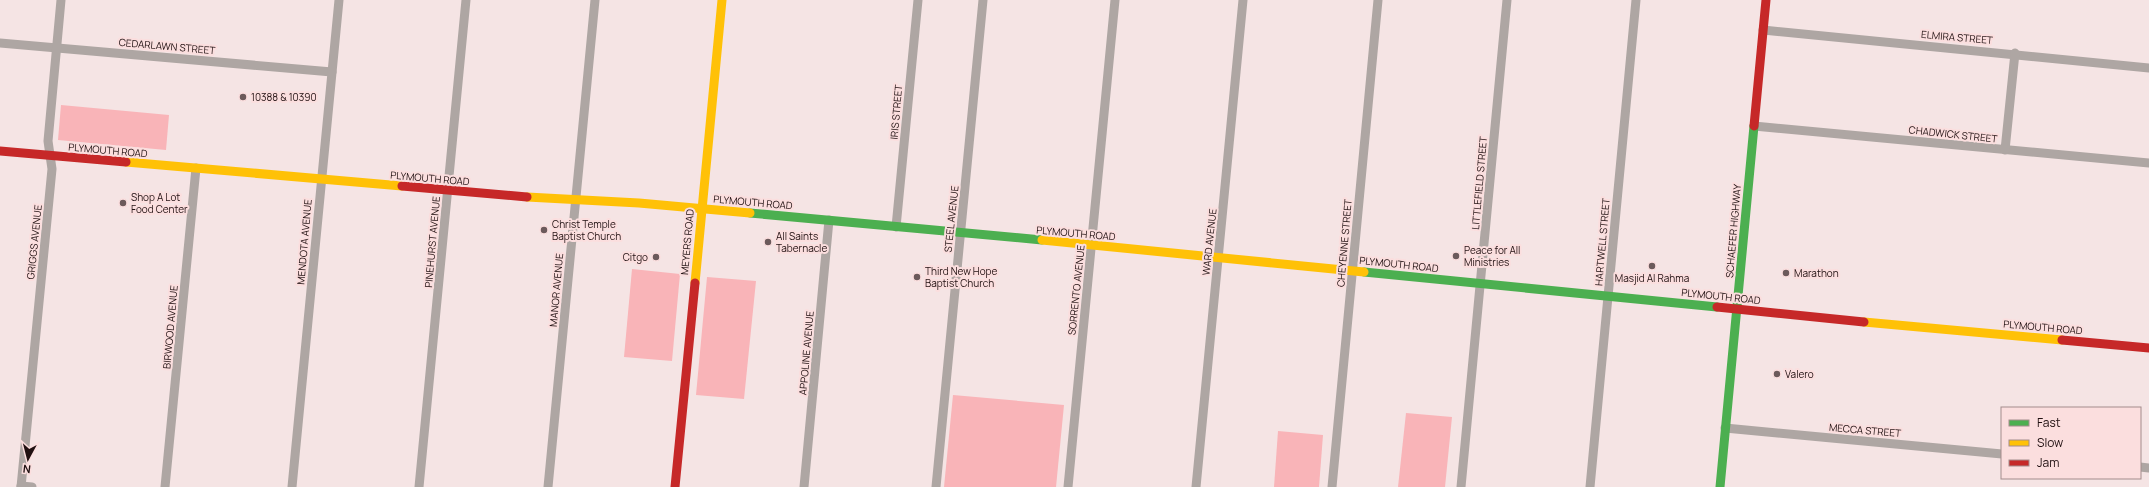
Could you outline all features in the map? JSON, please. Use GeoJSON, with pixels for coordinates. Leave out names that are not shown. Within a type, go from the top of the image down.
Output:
{"type":"FeatureCollection","features":[{"type":"Feature","properties":{"kind":"main road","name":"MEYERS ROAD"},"geometry":{"type":"LineString","coordinates":[[674,487],[722,0]]}},
{"type":"Feature","properties":{"kind":"main road","name":"SCHAEFER HIGHWAY"},"geometry":{"type":"LineString","coordinates":[[1720,487],[1766,0]]}},
{"type":"Feature","properties":{"kind":"main road","name":"PLYMOUTH ROAD"},"geometry":{"type":"LineString","coordinates":[[0,151],[448,190],[575,200],[639,202],[2149,348]]}},
{"type":"Feature","properties":{"kind":"street","name":"GRIGGS AVENUE"},"geometry":{"type":"LineString","coordinates":[[21,487],[52,172],[48,141],[61,0]]}},
{"type":"Feature","properties":{"kind":"street","name":"MENDOTA AVENUE"},"geometry":{"type":"LineString","coordinates":[[292,487],[339,0]]}},
{"type":"Feature","properties":{"kind":"street","name":"PINEHURST AVENUE"},"geometry":{"type":"LineString","coordinates":[[419,487],[466,0]]}},
{"type":"Feature","properties":{"kind":"street","name":"MANOR AVENUE"},"geometry":{"type":"LineString","coordinates":[[548,487],[595,0]]}},
{"type":"Feature","properties":{"kind":"street","name":"IRIS STREET"},"geometry":{"type":"LineString","coordinates":[[896,227],[918,0]]}},
{"type":"Feature","properties":{"kind":"street","name":"STEEL AVENUE"},"geometry":{"type":"LineString","coordinates":[[936,487],[983,0]]}},
{"type":"Feature","properties":{"kind":"street","name":"SORRENTO AVENUE"},"geometry":{"type":"LineString","coordinates":[[1068,487],[1115,0]]}},
{"type":"Feature","properties":{"kind":"street","name":"WARD AVENUE"},"geometry":{"type":"LineString","coordinates":[[1196,487],[1243,0]]}},
{"type":"Feature","properties":{"kind":"street","name":"CHEYENNE STREET"},"geometry":{"type":"LineString","coordinates":[[1332,487],[1378,0]]}},
{"type":"Feature","properties":{"kind":"street","name":"LITTLEFIELD STREET"},"geometry":{"type":"LineString","coordinates":[[1461,487],[1507,0]]}},
{"type":"Feature","properties":{"kind":"street","name":"HARTWELL STREET"},"geometry":{"type":"LineString","coordinates":[[1590,487],[1636,0]]}},
{"type":"Feature","properties":{"kind":"street","name":"ELMIRA STREET"},"geometry":{"type":"LineString","coordinates":[[1763,30],[2015,53],[2149,68]]}},
{"type":"Feature","properties":{"kind":"street","name":"CEDARLAWN STREET"},"geometry":{"type":"LineString","coordinates":[[0,43],[332,72]]}},
{"type":"Feature","properties":{"kind":"street"},"geometry":{"type":"LineString","coordinates":[[2005,150],[2015,53]]}},
{"type":"Feature","properties":{"kind":"street","name":"CHADWICK STREET"},"geometry":{"type":"LineString","coordinates":[[1754,126],[2149,163]]}},
{"type":"Feature","properties":{"kind":"street","name":"BIRWOOD AVENUE"},"geometry":{"type":"LineString","coordinates":[[165,487],[196,168]]}},
{"type":"Feature","properties":{"kind":"street","name":"APPOLINE AVENUE"},"geometry":{"type":"LineString","coordinates":[[804,487],[830,220]]}},
{"type":"Feature","properties":{"kind":"street","name":"MECCA STREET"},"geometry":{"type":"LineString","coordinates":[[1725,428],[2001,454]]}},
{"type":"Feature","properties":{"kind":"street"},"geometry":{"type":"LineString","coordinates":[[21,487],[32,487]]}},
{"type":"Feature","properties":{"kind":"shaded area"},"geometry":{"type":"Polygon","coordinates":[[[61,105],[169,115],[166,150],[58,140],[61,105]]]}},
{"type":"Feature","properties":{"kind":"shaded area"},"geometry":{"type":"Polygon","coordinates":[[[632,269],[680,274],[672,361],[624,357],[632,269]]]}},
{"type":"Feature","properties":{"kind":"shaded area"},"geometry":{"type":"Polygon","coordinates":[[[707,277],[756,281],[744,399],[696,395],[707,277]]]}},
{"type":"Feature","properties":{"kind":"shaded area"},"geometry":{"type":"Polygon","coordinates":[[[953,395],[1064,405],[1056,487],[944,487],[953,395]]]}},
{"type":"Feature","properties":{"kind":"shaded area"},"geometry":{"type":"Polygon","coordinates":[[[1406,413],[1452,417],[1445,487],[1398,487],[1406,413]]]}},
{"type":"Feature","properties":{"kind":"shaded area"},"geometry":{"type":"Polygon","coordinates":[[[1278,431],[1323,435],[1319,487],[1274,487],[1278,431]]]}},
{"type":"Feature","properties":{"kind":"traffic: fast"},"geometry":{"type":"LineString","coordinates":[[1720,487],[1754,126]]}},
{"type":"Feature","properties":{"kind":"traffic: fast"},"geometry":{"type":"LineString","coordinates":[[750,213],[1042,240]]}},
{"type":"Feature","properties":{"kind":"traffic: fast"},"geometry":{"type":"LineString","coordinates":[[1364,272],[1717,307]]}},
{"type":"Feature","properties":{"kind":"traffic: slow"},"geometry":{"type":"LineString","coordinates":[[695,283],[722,0]]}},
{"type":"Feature","properties":{"kind":"traffic: slow"},"geometry":{"type":"LineString","coordinates":[[126,162],[402,186]]}},
{"type":"Feature","properties":{"kind":"traffic: slow"},"geometry":{"type":"LineString","coordinates":[[527,197],[639,203],[750,213]]}},
{"type":"Feature","properties":{"kind":"traffic: slow"},"geometry":{"type":"LineString","coordinates":[[1042,240],[1364,272]]}},
{"type":"Feature","properties":{"kind":"traffic: slow"},"geometry":{"type":"LineString","coordinates":[[1864,322],[2062,340]]}},
{"type":"Feature","properties":{"kind":"traffic: jam"},"geometry":{"type":"LineString","coordinates":[[1754,126],[1766,0]]}},
{"type":"Feature","properties":{"kind":"traffic: jam"},"geometry":{"type":"LineString","coordinates":[[0,151],[126,162]]}},
{"type":"Feature","properties":{"kind":"traffic: jam"},"geometry":{"type":"LineString","coordinates":[[402,186],[527,197]]}},
{"type":"Feature","properties":{"kind":"traffic: jam"},"geometry":{"type":"LineString","coordinates":[[675,487],[695,283]]}},
{"type":"Feature","properties":{"kind":"traffic: jam"},"geometry":{"type":"LineString","coordinates":[[1717,307],[1864,322]]}},
{"type":"Feature","properties":{"kind":"traffic: jam"},"geometry":{"type":"LineString","coordinates":[[2062,340],[2149,348]]}},
{"type":"Feature","properties":{"kind":"place","name":"10388 & 10390"},"geometry":{"type":"Point","coordinates":[243,97]}},
{"type":"Feature","properties":{"kind":"place","name":"Shop A Lot Food Center"},"geometry":{"type":"Point","coordinates":[123,203]}},
{"type":"Feature","properties":{"kind":"place","name":"Christ Temple Baptist Church"},"geometry":{"type":"Point","coordinates":[544,230]}},
{"type":"Feature","properties":{"kind":"place","name":"All Saints Tabernacle"},"geometry":{"type":"Point","coordinates":[768,242]}},
{"type":"Feature","properties":{"kind":"place","name":"Peace for All Ministries"},"geometry":{"type":"Point","coordinates":[1456,256]}},
{"type":"Feature","properties":{"kind":"place","name":"Citgo"},"geometry":{"type":"Point","coordinates":[656,257]}},
{"type":"Feature","properties":{"kind":"place","name":"Masjid Al Rahma"},"geometry":{"type":"Point","coordinates":[1652,266]}},
{"type":"Feature","properties":{"kind":"place","name":"Marathon"},"geometry":{"type":"Point","coordinates":[1786,273]}},
{"type":"Feature","properties":{"kind":"place","name":"Third New Hope Baptist Church"},"geometry":{"type":"Point","coordinates":[917,277]}},
{"type":"Feature","properties":{"kind":"place","name":"Valero"},"geometry":{"type":"Point","coordinates":[1777,374]}}]}
